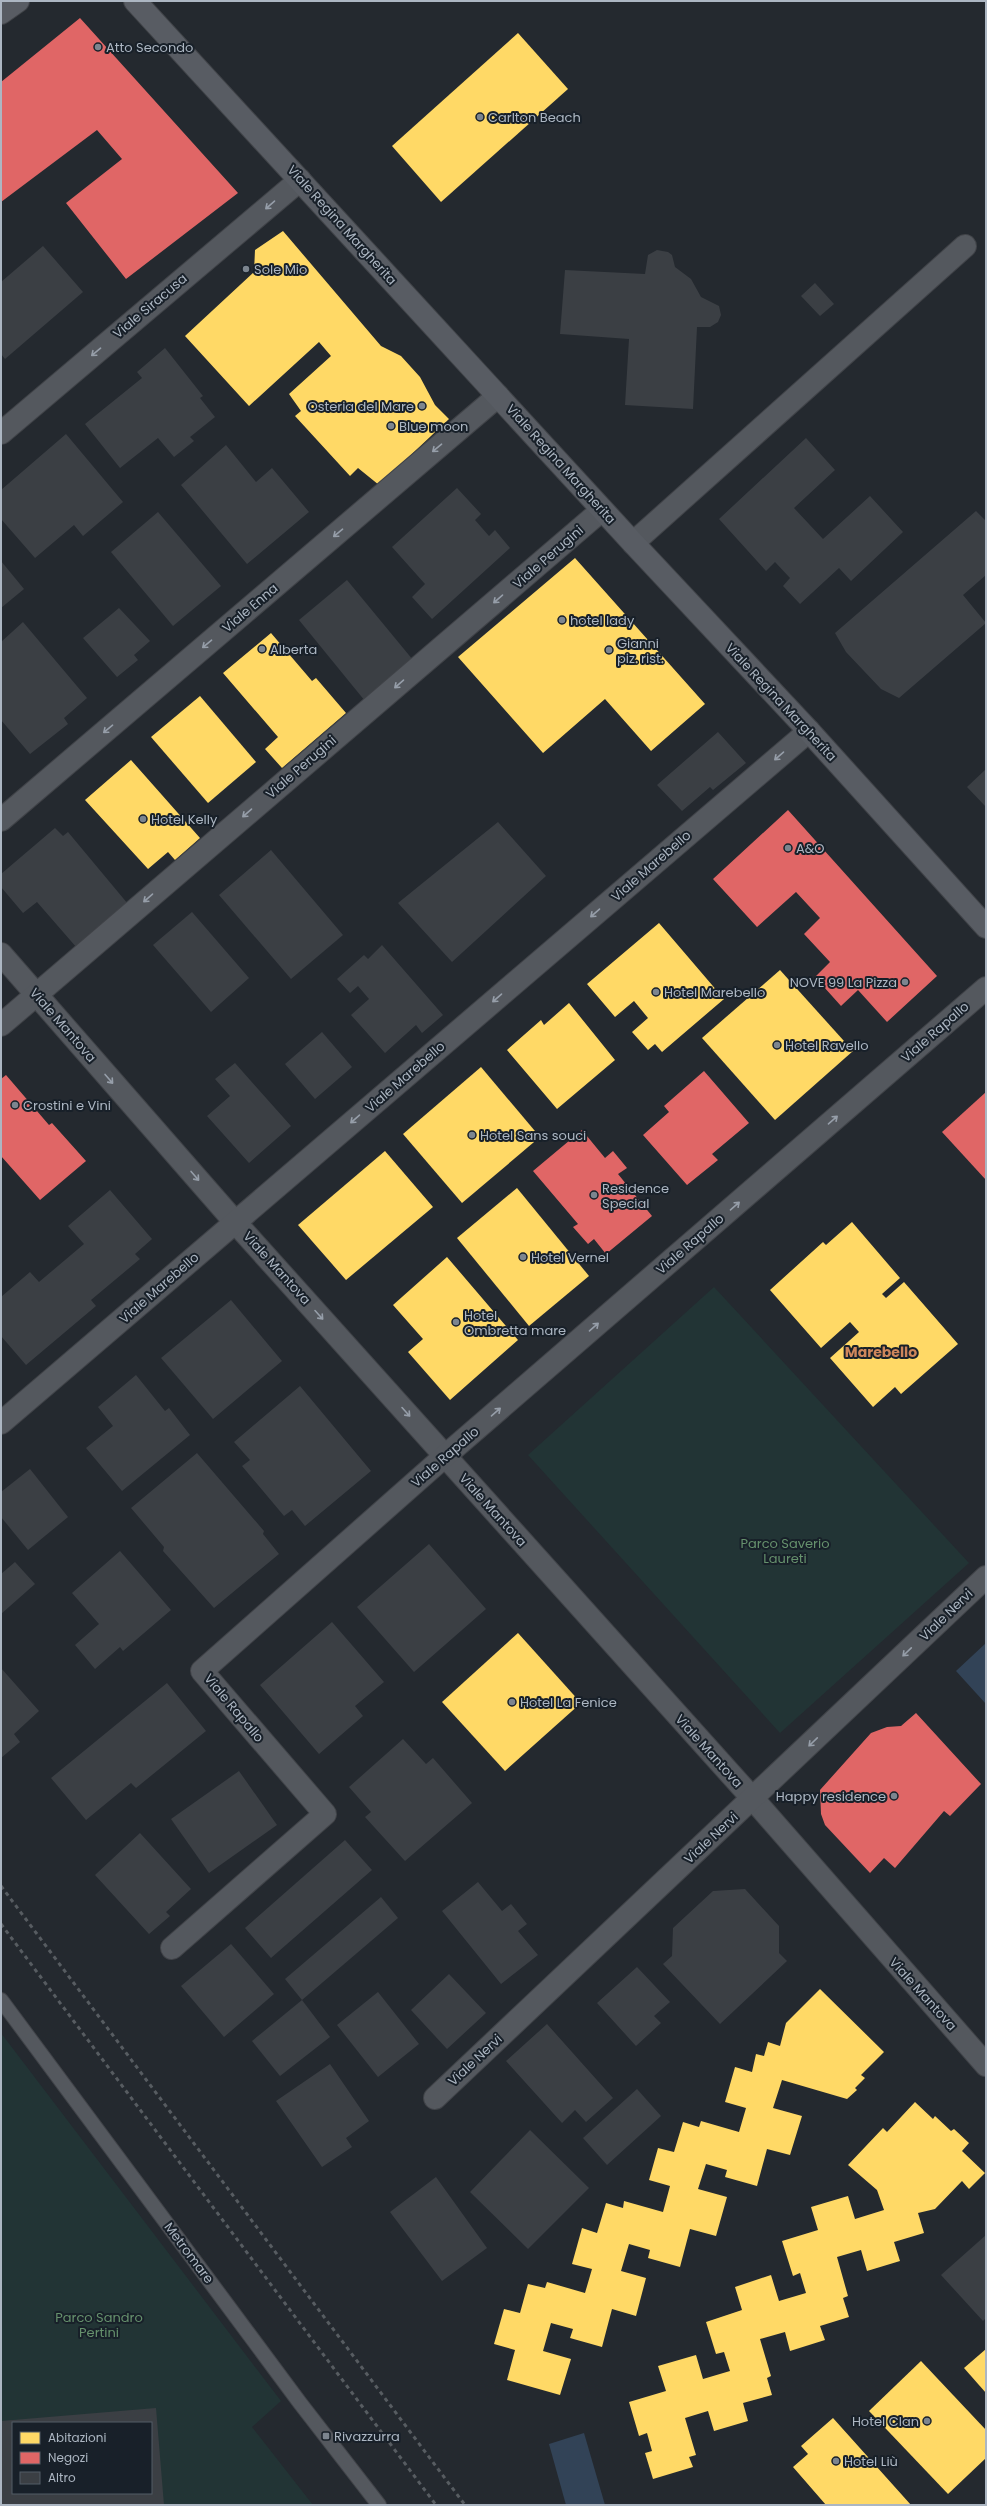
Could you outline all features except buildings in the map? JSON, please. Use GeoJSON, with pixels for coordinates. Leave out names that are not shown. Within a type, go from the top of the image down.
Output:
{"type":"FeatureCollection","features":[{"type":"Feature","properties":{"kind":"street"},"geometry":{"type":"LineString","coordinates":[[1,13],[18,1]]}},
{"type":"Feature","properties":{"kind":"street","name":"Viale Regina Margherita"},"geometry":{"type":"LineString","coordinates":[[135,1],[602,510],[809,731],[986,927]]}},
{"type":"Feature","properties":{"kind":"street","name":"Viale Siracusa"},"geometry":{"type":"LineString","coordinates":[[1,433],[300,180]]}},
{"type":"Feature","properties":{"kind":"street"},"geometry":{"type":"LineString","coordinates":[[633,543],[965,246]]}},
{"type":"Feature","properties":{"kind":"street","name":"Viale Enna"},"geometry":{"type":"LineString","coordinates":[[1,820],[498,396]]}},
{"type":"Feature","properties":{"kind":"street","name":"Viale Perugini"},"geometry":{"type":"LineString","coordinates":[[1,1025],[602,510]]}},
{"type":"Feature","properties":{"kind":"street","name":"Viale Marebello"},"geometry":{"type":"LineString","coordinates":[[1,1423],[809,731]]}},
{"type":"Feature","properties":{"kind":"street","name":"Viale Mantova"},"geometry":{"type":"LineString","coordinates":[[1,954],[235,1222],[753,1800],[986,2065]]}},
{"type":"Feature","properties":{"kind":"street","name":"Viale Rapallo"},"geometry":{"type":"LineString","coordinates":[[172,1948],[325,1814],[202,1671],[445,1456],[986,988]]}},
{"type":"Feature","properties":{"kind":"street","name":"Viale Nervi"},"geometry":{"type":"LineString","coordinates":[[435,2098],[753,1800],[986,1577]]}},
{"type":"Feature","properties":{"kind":"lane","name":"Metromare"},"geometry":{"type":"LineString","coordinates":[[1,2000],[300,2403],[379,2505]]}},
{"type":"Feature","properties":{"kind":"green space","name":"Parco Saverio Laureti"},"geometry":{"type":"Polygon","coordinates":[[[714,1287],[969,1563],[780,1733],[528,1455],[714,1287]]]}},
{"type":"Feature","properties":{"kind":"green space","name":"Parco Sandro Pertini"},"geometry":{"type":"Polygon","coordinates":[[[1,2033],[281,2401],[252,2427],[313,2505],[1,2505],[1,2033]]]}},
{"type":"Feature","properties":{"kind":"water"},"geometry":{"type":"Polygon","coordinates":[[[986,1643],[986,1704],[956,1671],[986,1643]]]}},
{"type":"Feature","properties":{"kind":"water"},"geometry":{"type":"Polygon","coordinates":[[[584,2433],[605,2505],[566,2505],[549,2444],[584,2433]]]}},
{"type":"Feature","properties":{"kind":"railway"},"geometry":{"type":"LineString","coordinates":[[1,1886],[465,2505]]}},
{"type":"Feature","properties":{"kind":"railway"},"geometry":{"type":"LineString","coordinates":[[1,1924],[436,2505]]}},
{"type":"Feature","properties":{"kind":"place","name":"Atto Secondo"},"geometry":{"type":"Point","coordinates":[98,47]}},
{"type":"Feature","properties":{"kind":"place","name":"Carlton Beach"},"geometry":{"type":"Point","coordinates":[480,117]}},
{"type":"Feature","properties":{"kind":"place","name":"Sole Mio"},"geometry":{"type":"Point","coordinates":[246,269]}},
{"type":"Feature","properties":{"kind":"place","name":"Osteria del Mare"},"geometry":{"type":"Point","coordinates":[422,406]}},
{"type":"Feature","properties":{"kind":"place","name":"Blue moon"},"geometry":{"type":"Point","coordinates":[391,426]}},
{"type":"Feature","properties":{"kind":"place","name":"hotel lady"},"geometry":{"type":"Point","coordinates":[562,620]}},
{"type":"Feature","properties":{"kind":"place","name":"Alberta"},"geometry":{"type":"Point","coordinates":[262,649]}},
{"type":"Feature","properties":{"kind":"place","name":"Gianni piz. rist."},"geometry":{"type":"Point","coordinates":[609,650]}},
{"type":"Feature","properties":{"kind":"place","name":"Hotel Kelly"},"geometry":{"type":"Point","coordinates":[143,819]}},
{"type":"Feature","properties":{"kind":"place","name":"A&O"},"geometry":{"type":"Point","coordinates":[788,848]}},
{"type":"Feature","properties":{"kind":"place","name":"NOVE 99 La Pizza"},"geometry":{"type":"Point","coordinates":[905,982]}},
{"type":"Feature","properties":{"kind":"place","name":"Hotel Marebello"},"geometry":{"type":"Point","coordinates":[656,992]}},
{"type":"Feature","properties":{"kind":"place","name":"Hotel Ravello"},"geometry":{"type":"Point","coordinates":[777,1045]}},
{"type":"Feature","properties":{"kind":"place","name":"Crostini e Vini"},"geometry":{"type":"Point","coordinates":[15,1105]}},
{"type":"Feature","properties":{"kind":"place","name":"Hotel Sans souci"},"geometry":{"type":"Point","coordinates":[472,1135]}},
{"type":"Feature","properties":{"kind":"place","name":"Residence Special"},"geometry":{"type":"Point","coordinates":[594,1195]}},
{"type":"Feature","properties":{"kind":"place","name":"Hotel Vernel"},"geometry":{"type":"Point","coordinates":[523,1257]}},
{"type":"Feature","properties":{"kind":"place","name":"Hotel Ombretta mare"},"geometry":{"type":"Point","coordinates":[456,1322]}},
{"type":"Feature","properties":{"kind":"place","name":"Hotel La Fenice"},"geometry":{"type":"Point","coordinates":[512,1702]}},
{"type":"Feature","properties":{"kind":"place","name":"Happy residence"},"geometry":{"type":"Point","coordinates":[894,1796]}},
{"type":"Feature","properties":{"kind":"place","name":"Hotel Clan"},"geometry":{"type":"Point","coordinates":[927,2421]}},
{"type":"Feature","properties":{"kind":"place","name":"Rivazzurra"},"geometry":{"type":"Point","coordinates":[326,2436]}},
{"type":"Feature","properties":{"kind":"place","name":"Hotel Liù"},"geometry":{"type":"Point","coordinates":[836,2461]}},
{"type":"Feature","properties":{"kind":"district","name":"Marebello"},"geometry":{"type":"Point","coordinates":[881,1352]}}]}
